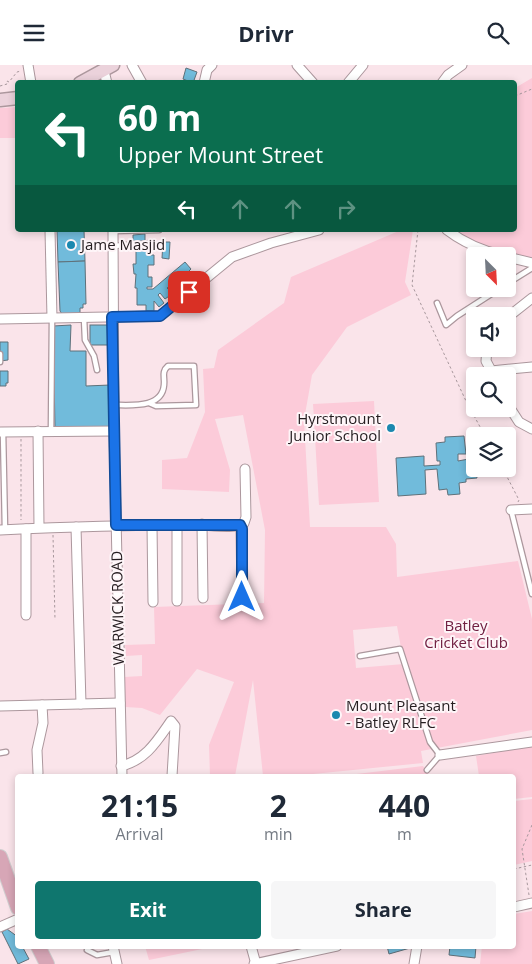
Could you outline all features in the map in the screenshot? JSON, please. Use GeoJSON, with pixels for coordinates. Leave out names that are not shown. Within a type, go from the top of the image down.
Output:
{"type":"FeatureCollection","features":[{"type":"Feature","properties":{"kind":"main road"},"geometry":{"type":"LineString","coordinates":[[0,857],[15,900]]}},
{"type":"Feature","properties":{"kind":"main road"},"geometry":{"type":"LineString","coordinates":[[40,949],[47,964]]}},
{"type":"Feature","properties":{"kind":"street"},"geometry":{"type":"LineString","coordinates":[[132,65],[140,80]]}},
{"type":"Feature","properties":{"kind":"street"},"geometry":{"type":"LineString","coordinates":[[205,80],[212,65]]}},
{"type":"Feature","properties":{"kind":"street"},"geometry":{"type":"LineString","coordinates":[[297,65],[311,80]]}},
{"type":"Feature","properties":{"kind":"street"},"geometry":{"type":"LineString","coordinates":[[350,80],[362,65]]}},
{"type":"Feature","properties":{"kind":"street"},"geometry":{"type":"LineString","coordinates":[[444,80],[462,65]]}},
{"type":"Feature","properties":{"kind":"street"},"geometry":{"type":"LineString","coordinates":[[88,80],[108,73]]}},
{"type":"Feature","properties":{"kind":"street"},"geometry":{"type":"LineString","coordinates":[[0,100],[15,98]]}},
{"type":"Feature","properties":{"kind":"street"},"geometry":{"type":"LineString","coordinates":[[50,232],[52,319]]}},
{"type":"Feature","properties":{"kind":"street","name":"WARWICK ROAD"},"geometry":{"type":"LineString","coordinates":[[113,232],[113,405],[122,774]]}},
{"type":"Feature","properties":{"kind":"street"},"geometry":{"type":"LineString","coordinates":[[0,319],[160,316],[232,257],[271,243],[312,232]]}},
{"type":"Feature","properties":{"kind":"street"},"geometry":{"type":"LineString","coordinates":[[450,232],[477,247]]}},
{"type":"Feature","properties":{"kind":"street"},"geometry":{"type":"LineString","coordinates":[[516,259],[532,263]]}},
{"type":"Feature","properties":{"kind":"street"},"geometry":{"type":"LineString","coordinates":[[516,311],[532,298]]}},
{"type":"Feature","properties":{"kind":"street"},"geometry":{"type":"LineString","coordinates":[[516,370],[532,367]]}},
{"type":"Feature","properties":{"kind":"street"},"geometry":{"type":"LineString","coordinates":[[516,416],[520,422],[532,429]]}},
{"type":"Feature","properties":{"kind":"street"},"geometry":{"type":"LineString","coordinates":[[2,431],[114,431]]}},
{"type":"Feature","properties":{"kind":"street"},"geometry":{"type":"LineString","coordinates":[[38,431],[40,527]]}},
{"type":"Feature","properties":{"kind":"street"},"geometry":{"type":"LineString","coordinates":[[240,525],[246,517],[245,469]]}},
{"type":"Feature","properties":{"kind":"street"},"geometry":{"type":"LineString","coordinates":[[511,510],[532,509]]}},
{"type":"Feature","properties":{"kind":"street"},"geometry":{"type":"LineString","coordinates":[[2,530],[116,525],[240,525]]}},
{"type":"Feature","properties":{"kind":"street"},"geometry":{"type":"LineString","coordinates":[[152,525],[153,602]]}},
{"type":"Feature","properties":{"kind":"street"},"geometry":{"type":"LineString","coordinates":[[177,525],[177,601]]}},
{"type":"Feature","properties":{"kind":"street"},"geometry":{"type":"LineString","coordinates":[[202,525],[203,598]]}},
{"type":"Feature","properties":{"kind":"street"},"geometry":{"type":"LineString","coordinates":[[239,596],[242,529],[240,525]]}},
{"type":"Feature","properties":{"kind":"street"},"geometry":{"type":"LineString","coordinates":[[76,527],[81,704]]}},
{"type":"Feature","properties":{"kind":"street"},"geometry":{"type":"LineString","coordinates":[[23,529],[26,615]]}},
{"type":"Feature","properties":{"kind":"street"},"geometry":{"type":"LineString","coordinates":[[0,706],[120,703]]}},
{"type":"Feature","properties":{"kind":"street"},"geometry":{"type":"LineString","coordinates":[[38,773],[42,705]]}},
{"type":"Feature","properties":{"kind":"street"},"geometry":{"type":"LineString","coordinates":[[121,766],[134,763],[155,744],[171,721],[175,726],[172,774]]}},
{"type":"Feature","properties":{"kind":"street"},"geometry":{"type":"LineString","coordinates":[[440,755],[532,741]]}},
{"type":"Feature","properties":{"kind":"street"},"geometry":{"type":"LineString","coordinates":[[516,907],[531,903]]}},
{"type":"Feature","properties":{"kind":"street"},"geometry":{"type":"LineString","coordinates":[[0,927],[15,920]]}},
{"type":"Feature","properties":{"kind":"street"},"geometry":{"type":"LineString","coordinates":[[113,949],[117,964]]}},
{"type":"Feature","properties":{"kind":"street"},"geometry":{"type":"LineString","coordinates":[[252,949],[255,964],[282,961],[326,949]]}},
{"type":"Feature","properties":{"kind":"street"},"geometry":{"type":"LineString","coordinates":[[414,964],[416,949]]}},
{"type":"Feature","properties":{"kind":"lane"},"geometry":{"type":"LineString","coordinates":[[113,246],[152,243]]}},
{"type":"Feature","properties":{"kind":"lane"},"geometry":{"type":"LineString","coordinates":[[516,278],[532,268]]}},
{"type":"Feature","properties":{"kind":"lane"},"geometry":{"type":"LineString","coordinates":[[436,303],[446,325],[487,297]]}},
{"type":"Feature","properties":{"kind":"lane"},"geometry":{"type":"LineString","coordinates":[[84,318],[85,340],[94,356],[97,370]]}},
{"type":"Feature","properties":{"kind":"lane"},"geometry":{"type":"LineString","coordinates":[[51,431],[52,319]]}},
{"type":"Feature","properties":{"kind":"lane"},"geometry":{"type":"LineString","coordinates":[[0,354],[0,362]]}},
{"type":"Feature","properties":{"kind":"lane"},"geometry":{"type":"LineString","coordinates":[[113,405],[149,403],[160,395],[164,386],[163,373],[168,366],[194,366],[196,405],[156,407],[149,403]]}},
{"type":"Feature","properties":{"kind":"lane"},"geometry":{"type":"LineString","coordinates":[[154,400],[156,407]]}},
{"type":"Feature","properties":{"kind":"lane"},"geometry":{"type":"LineString","coordinates":[[2,431],[2,530]]}},
{"type":"Feature","properties":{"kind":"lane"},"geometry":{"type":"LineString","coordinates":[[511,510],[532,595]]}},
{"type":"Feature","properties":{"kind":"lane"},"geometry":{"type":"LineString","coordinates":[[360,656],[400,649],[430,742],[440,755],[427,771]]}},
{"type":"Feature","properties":{"kind":"lane"},"geometry":{"type":"LineString","coordinates":[[0,753],[6,753]]}},
{"type":"Feature","properties":{"kind":"lane"},"geometry":{"type":"LineString","coordinates":[[86,950],[97,955],[113,949]]}},
{"type":"Feature","properties":{"kind":"path"},"geometry":{"type":"LineString","coordinates":[[0,86],[7,84],[7,81],[9,82],[17,72],[29,68]]}},
{"type":"Feature","properties":{"kind":"path"},"geometry":{"type":"LineString","coordinates":[[517,95],[532,89]]}},
{"type":"Feature","properties":{"kind":"path"},"geometry":{"type":"LineString","coordinates":[[418,232],[412,285],[480,427]]}},
{"type":"Feature","properties":{"kind":"path"},"geometry":{"type":"LineString","coordinates":[[21,431],[23,529]]}},
{"type":"Feature","properties":{"kind":"path"},"geometry":{"type":"LineString","coordinates":[[507,477],[519,500],[511,510]]}},
{"type":"Feature","properties":{"kind":"path"},"geometry":{"type":"LineString","coordinates":[[53,527],[55,620]]}},
{"type":"Feature","properties":{"kind":"path"},"geometry":{"type":"LineString","coordinates":[[531,903],[522,849],[532,825]]}},
{"type":"Feature","properties":{"kind":"path"},"geometry":{"type":"LineString","coordinates":[[516,869],[532,865]]}},
{"type":"Feature","properties":{"kind":"green space"},"geometry":{"type":"Polygon","coordinates":[[[532,78],[532,263],[516,259],[516,247],[485,247],[452,232],[517,232],[517,87],[532,78]]]}},
{"type":"Feature","properties":{"kind":"green space"},"geometry":{"type":"Polygon","coordinates":[[[15,107],[15,138],[0,138],[0,108],[15,107]]]}},
{"type":"Feature","properties":{"kind":"green space","name":"Batley Cricket Club"},"geometry":{"type":"Polygon","coordinates":[[[396,232],[413,232],[405,282],[411,295],[347,327],[312,375],[304,420],[310,527],[386,527],[396,544],[397,577],[518,561],[532,619],[532,730],[421,751],[423,763],[313,774],[263,774],[253,680],[235,774],[210,774],[209,745],[234,682],[197,669],[160,715],[142,708],[125,707],[124,677],[142,676],[142,655],[126,656],[125,645],[155,644],[154,607],[264,603],[265,530],[243,415],[215,419],[230,470],[229,492],[162,489],[162,460],[187,458],[205,412],[203,369],[214,368],[218,350],[284,303],[291,277],[396,232]],[[397,626],[353,630],[356,668],[404,664],[397,626]]]}},
{"type":"Feature","properties":{"kind":"green space"},"geometry":{"type":"Polygon","coordinates":[[[374,401],[379,502],[319,505],[313,404],[374,401]]]}},
{"type":"Feature","properties":{"kind":"green space"},"geometry":{"type":"Polygon","coordinates":[[[532,746],[532,797],[516,799],[516,774],[479,774],[476,756],[532,746]]]}},
{"type":"Feature","properties":{"kind":"green space"},"geometry":{"type":"Polygon","coordinates":[[[423,766],[429,774],[357,774],[423,766]]]}},
{"type":"Feature","properties":{"kind":"green space"},"geometry":{"type":"Polygon","coordinates":[[[532,799],[532,861],[516,865],[516,801],[532,799]]]}},
{"type":"Feature","properties":{"kind":"green space"},"geometry":{"type":"Polygon","coordinates":[[[532,911],[532,964],[480,964],[482,949],[516,949],[516,914],[532,911]]]}},
{"type":"Feature","properties":{"kind":"green space"},"geometry":{"type":"Polygon","coordinates":[[[146,949],[202,949],[149,960],[146,949]]]}},
{"type":"Feature","properties":{"kind":"building"},"geometry":{"type":"Polygon","coordinates":[[[186,68],[197,72],[194,80],[183,79],[186,68]]]}},
{"type":"Feature","properties":{"kind":"building","name":"Jame Masjid"},"geometry":{"type":"Polygon","coordinates":[[[57,232],[84,232],[85,261],[58,262],[57,232]]]}},
{"type":"Feature","properties":{"kind":"building"},"geometry":{"type":"Polygon","coordinates":[[[145,234],[145,244],[138,244],[138,241],[133,241],[133,235],[145,234]]]}},
{"type":"Feature","properties":{"kind":"building"},"geometry":{"type":"Polygon","coordinates":[[[163,242],[170,242],[169,259],[162,258],[163,242]]]}},
{"type":"Feature","properties":{"kind":"building"},"geometry":{"type":"Polygon","coordinates":[[[136,247],[147,247],[147,255],[154,255],[154,265],[148,265],[148,277],[152,277],[152,287],[147,287],[147,289],[153,289],[185,262],[191,269],[167,288],[169,290],[185,277],[190,283],[174,296],[172,294],[165,299],[160,293],[158,295],[164,303],[159,307],[154,301],[154,311],[146,311],[146,305],[137,305],[136,274],[134,274],[133,264],[136,264],[136,247]]]}},
{"type":"Feature","properties":{"kind":"building"},"geometry":{"type":"Polygon","coordinates":[[[85,261],[86,304],[83,304],[83,308],[80,308],[80,313],[62,314],[60,311],[58,262],[85,261]]]}},
{"type":"Feature","properties":{"kind":"building"},"geometry":{"type":"Polygon","coordinates":[[[71,325],[70,351],[86,351],[86,386],[110,385],[110,428],[55,428],[53,326],[71,325]]]}},
{"type":"Feature","properties":{"kind":"building"},"geometry":{"type":"Polygon","coordinates":[[[90,325],[109,325],[109,345],[90,345],[90,325]]]}},
{"type":"Feature","properties":{"kind":"building"},"geometry":{"type":"Polygon","coordinates":[[[0,342],[8,342],[8,360],[0,361],[0,342]]]}},
{"type":"Feature","properties":{"kind":"building"},"geometry":{"type":"Polygon","coordinates":[[[0,371],[8,371],[8,383],[6,383],[6,386],[0,386],[0,371]]]}},
{"type":"Feature","properties":{"kind":"building"},"geometry":{"type":"Polygon","coordinates":[[[464,436],[466,454],[458,454],[458,461],[466,460],[466,477],[477,478],[466,479],[466,482],[459,483],[460,494],[448,495],[447,489],[439,490],[437,469],[425,470],[426,494],[398,496],[396,458],[424,456],[424,466],[440,465],[440,461],[437,461],[436,443],[445,442],[445,437],[464,436]]]}},
{"type":"Feature","properties":{"kind":"building"},"geometry":{"type":"Polygon","coordinates":[[[7,929],[15,935],[15,949],[24,949],[29,959],[18,964],[2,932],[7,929]]]}},
{"type":"Feature","properties":{"kind":"building"},"geometry":{"type":"Polygon","coordinates":[[[388,949],[406,949],[389,954],[388,949]]]}},
{"type":"Feature","properties":{"kind":"building"},"geometry":{"type":"Polygon","coordinates":[[[450,949],[476,949],[475,958],[449,955],[450,949]]]}},
{"type":"Feature","properties":{"kind":"place","name":"Jame Masjid"},"geometry":{"type":"Point","coordinates":[71,245]}},
{"type":"Feature","properties":{"kind":"place","name":"Hyrstmount Junior School"},"geometry":{"type":"Point","coordinates":[391,428]}},
{"type":"Feature","properties":{"kind":"place","name":"Mount Pleasant - Batley RLFC"},"geometry":{"type":"Point","coordinates":[336,715]}},
{"type":"Feature","properties":{"kind":"route"},"geometry":{"type":"LineString","coordinates":[[189,292],[160,316],[112,317],[116,525],[240,525],[242,529],[242,597]]}}]}
